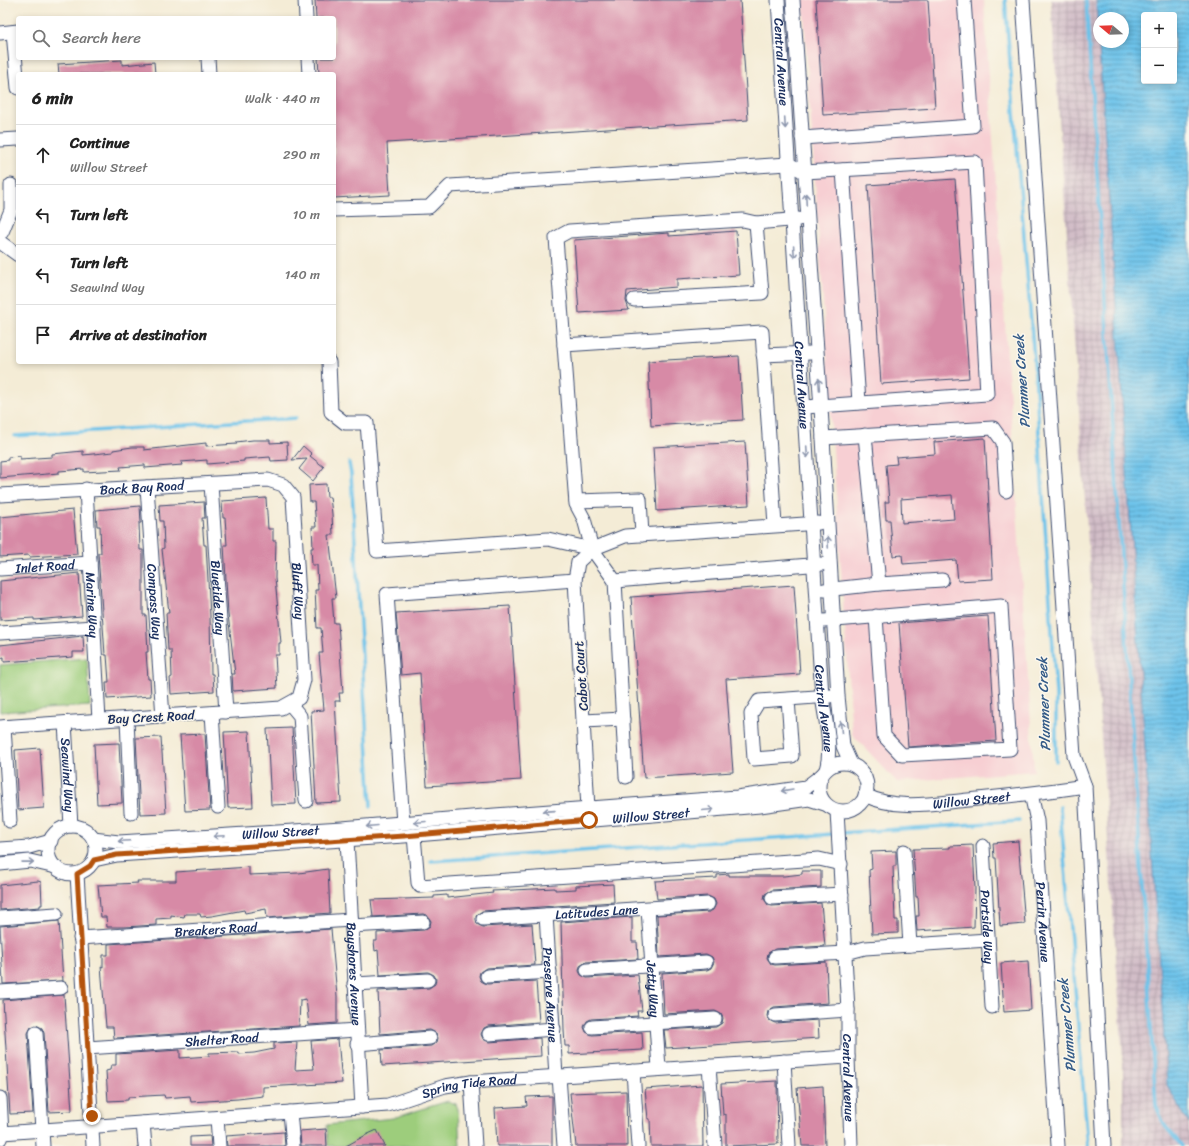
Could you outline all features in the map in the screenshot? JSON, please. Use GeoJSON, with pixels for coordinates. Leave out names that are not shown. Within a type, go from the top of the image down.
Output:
{"type":"FeatureCollection","features":[{"type":"Feature","properties":{"kind":"street"},"geometry":{"type":"LineString","coordinates":[[305,0],[306,16]]}},
{"type":"Feature","properties":{"kind":"street","name":"Central Avenue"},"geometry":{"type":"LineString","coordinates":[[778,0],[791,220],[815,565],[822,696],[830,749],[830,759],[824,773]]}},
{"type":"Feature","properties":{"kind":"street","name":"Central Avenue"},"geometry":{"type":"LineString","coordinates":[[793,0],[821,405],[832,621],[843,746],[851,764]]}},
{"type":"Feature","properties":{"kind":"street"},"geometry":{"type":"LineString","coordinates":[[802,138],[973,126],[964,0]]}},
{"type":"Feature","properties":{"kind":"street"},"geometry":{"type":"LineString","coordinates":[[1023,0],[1074,756],[1085,786],[1104,1146]]}},
{"type":"Feature","properties":{"kind":"street"},"geometry":{"type":"LineString","coordinates":[[0,33],[16,32]]}},
{"type":"Feature","properties":{"kind":"street"},"geometry":{"type":"LineString","coordinates":[[17,60],[17,72]]}},
{"type":"Feature","properties":{"kind":"street"},"geometry":{"type":"LineString","coordinates":[[208,60],[209,72]]}},
{"type":"Feature","properties":{"kind":"street"},"geometry":{"type":"LineString","coordinates":[[308,60],[309,72]]}},
{"type":"Feature","properties":{"kind":"street"},"geometry":{"type":"LineString","coordinates":[[0,140],[16,139]]}},
{"type":"Feature","properties":{"kind":"street"},"geometry":{"type":"LineString","coordinates":[[336,210],[429,207],[450,186],[788,164],[805,172],[975,162],[987,394],[858,402],[805,407]]}},
{"type":"Feature","properties":{"kind":"street"},"geometry":{"type":"LineString","coordinates":[[843,170],[858,402]]}},
{"type":"Feature","properties":{"kind":"street"},"geometry":{"type":"LineString","coordinates":[[10,185],[11,210],[1,237],[16,253]]}},
{"type":"Feature","properties":{"kind":"street"},"geometry":{"type":"LineString","coordinates":[[626,777],[615,581],[592,549],[584,519],[576,501],[556,238],[569,231],[743,220],[756,223],[808,218]]}},
{"type":"Feature","properties":{"kind":"street"},"geometry":{"type":"LineString","coordinates":[[634,300],[762,294],[756,223]]}},
{"type":"Feature","properties":{"kind":"street"},"geometry":{"type":"LineString","coordinates":[[564,345],[762,332],[774,525]]}},
{"type":"Feature","properties":{"kind":"street"},"geometry":{"type":"LineString","coordinates":[[764,355],[817,352]]}},
{"type":"Feature","properties":{"kind":"street"},"geometry":{"type":"LineString","coordinates":[[329,364],[331,412],[345,423],[367,423],[378,551],[548,539],[592,549],[625,536],[828,522]]}},
{"type":"Feature","properties":{"kind":"street"},"geometry":{"type":"LineString","coordinates":[[823,438],[993,428],[1003,442],[1006,490]]}},
{"type":"Feature","properties":{"kind":"street"},"geometry":{"type":"LineString","coordinates":[[865,435],[879,584]]}},
{"type":"Feature","properties":{"kind":"street","name":"Back Bay Road"},"geometry":{"type":"LineString","coordinates":[[0,495],[268,480],[283,485]]}},
{"type":"Feature","properties":{"kind":"street","name":"Bluetide Way"},"geometry":{"type":"LineString","coordinates":[[211,484],[226,712]]}},
{"type":"Feature","properties":{"kind":"street","name":"Bluff Way"},"geometry":{"type":"LineString","coordinates":[[283,485],[293,497],[304,680],[295,701]]}},
{"type":"Feature","properties":{"kind":"street","name":"Compass Way"},"geometry":{"type":"LineString","coordinates":[[148,487],[163,717]]}},
{"type":"Feature","properties":{"kind":"street","name":"Marine Way"},"geometry":{"type":"LineString","coordinates":[[86,489],[99,720]]}},
{"type":"Feature","properties":{"kind":"street"},"geometry":{"type":"LineString","coordinates":[[576,501],[640,499],[642,535]]}},
{"type":"Feature","properties":{"kind":"street","name":"Cabot Court"},"geometry":{"type":"LineString","coordinates":[[588,808],[575,580],[578,562],[592,549]]}},
{"type":"Feature","properties":{"kind":"street","name":"Inlet Road"},"geometry":{"type":"LineString","coordinates":[[0,569],[90,563]]}},
{"type":"Feature","properties":{"kind":"street"},"geometry":{"type":"LineString","coordinates":[[615,581],[830,564]]}},
{"type":"Feature","properties":{"kind":"street"},"geometry":{"type":"LineString","coordinates":[[403,823],[387,594],[575,580]]}},
{"type":"Feature","properties":{"kind":"street"},"geometry":{"type":"LineString","coordinates":[[816,591],[879,584],[942,580]]}},
{"type":"Feature","properties":{"kind":"street"},"geometry":{"type":"LineString","coordinates":[[818,622],[876,616],[1001,606],[1010,749],[902,755],[884,736],[876,616]]}},
{"type":"Feature","properties":{"kind":"street"},"geometry":{"type":"LineString","coordinates":[[0,633],[94,627]]}},
{"type":"Feature","properties":{"kind":"street"},"geometry":{"type":"LineString","coordinates":[[788,699],[792,756],[754,759],[751,714],[759,700],[838,696]]}},
{"type":"Feature","properties":{"kind":"street"},"geometry":{"type":"LineString","coordinates":[[295,701],[300,716],[306,801]]}},
{"type":"Feature","properties":{"kind":"street","name":"Bay Crest Road"},"geometry":{"type":"LineString","coordinates":[[2,727],[281,708],[295,701]]}},
{"type":"Feature","properties":{"kind":"street"},"geometry":{"type":"LineString","coordinates":[[212,713],[218,807]]}},
{"type":"Feature","properties":{"kind":"street"},"geometry":{"type":"LineString","coordinates":[[127,719],[131,813]]}},
{"type":"Feature","properties":{"kind":"street"},"geometry":{"type":"LineString","coordinates":[[584,721],[623,719]]}},
{"type":"Feature","properties":{"kind":"street","name":"Seawind Way"},"geometry":{"type":"LineString","coordinates":[[65,723],[71,826]]}},
{"type":"Feature","properties":{"kind":"street"},"geometry":{"type":"LineString","coordinates":[[2,727],[10,821]]}},
{"type":"Feature","properties":{"kind":"street"},"geometry":{"type":"LineString","coordinates":[[838,764],[851,764],[858,768],[866,781],[866,795],[862,801],[851,810],[837,815],[826,804],[819,790],[824,773],[838,764]]}},
{"type":"Feature","properties":{"kind":"street","name":"Willow Street"},"geometry":{"type":"LineString","coordinates":[[93,839],[119,842],[403,823],[762,795],[806,787],[824,773]]}},
{"type":"Feature","properties":{"kind":"street","name":"Willow Street"},"geometry":{"type":"LineString","coordinates":[[866,795],[877,801],[916,805],[1031,794],[1085,786]]}},
{"type":"Feature","properties":{"kind":"street","name":"Perrin Avenue"},"geometry":{"type":"LineString","coordinates":[[1031,794],[1037,821],[1058,1146]]}},
{"type":"Feature","properties":{"kind":"street","name":"Willow Street"},"geometry":{"type":"LineString","coordinates":[[94,860],[117,855],[414,835],[760,806],[809,799],[826,804]]}},
{"type":"Feature","properties":{"kind":"street","name":"Central Avenue"},"geometry":{"type":"LineString","coordinates":[[837,815],[846,953],[851,1146]]}},
{"type":"Feature","properties":{"kind":"street"},"geometry":{"type":"LineString","coordinates":[[0,864],[30,861],[56,867],[69,874],[77,874],[90,866],[94,860],[96,846],[93,839],[83,829],[71,826],[56,833],[51,841],[49,854],[56,867]]}},
{"type":"Feature","properties":{"kind":"street"},"geometry":{"type":"LineString","coordinates":[[414,835],[418,883],[420,886],[819,859],[839,859]]}},
{"type":"Feature","properties":{"kind":"street","name":"Bayshores Avenue"},"geometry":{"type":"LineString","coordinates":[[347,840],[356,1030],[362,1107]]}},
{"type":"Feature","properties":{"kind":"street"},"geometry":{"type":"LineString","coordinates":[[0,849],[34,846],[51,841]]}},
{"type":"Feature","properties":{"kind":"street","name":"Portside Way"},"geometry":{"type":"LineString","coordinates":[[983,846],[992,1008]]}},
{"type":"Feature","properties":{"kind":"street"},"geometry":{"type":"LineString","coordinates":[[904,851],[910,945]]}},
{"type":"Feature","properties":{"kind":"street"},"geometry":{"type":"LineString","coordinates":[[77,874],[93,1146]]}},
{"type":"Feature","properties":{"kind":"street"},"geometry":{"type":"LineString","coordinates":[[772,898],[842,894]]}},
{"type":"Feature","properties":{"kind":"street","name":"Latitudes Lane"},"geometry":{"type":"LineString","coordinates":[[483,919],[708,904]]}},
{"type":"Feature","properties":{"kind":"street","name":"Jetty Way"},"geometry":{"type":"LineString","coordinates":[[648,909],[659,1068]]}},
{"type":"Feature","properties":{"kind":"street"},"geometry":{"type":"LineString","coordinates":[[0,918],[56,914]]}},
{"type":"Feature","properties":{"kind":"street","name":"Preserve Avenue"},"geometry":{"type":"LineString","coordinates":[[546,914],[564,1146]]}},
{"type":"Feature","properties":{"kind":"street","name":"Breakers Road"},"geometry":{"type":"LineString","coordinates":[[80,938],[351,923],[423,922]]}},
{"type":"Feature","properties":{"kind":"street"},"geometry":{"type":"LineString","coordinates":[[775,957],[846,953],[865,948],[988,940]]}},
{"type":"Feature","properties":{"kind":"street"},"geometry":{"type":"LineString","coordinates":[[587,970],[706,962]]}},
{"type":"Feature","properties":{"kind":"street"},"geometry":{"type":"LineString","coordinates":[[487,976],[550,972]]}},
{"type":"Feature","properties":{"kind":"street"},"geometry":{"type":"LineString","coordinates":[[354,984],[428,980]]}},
{"type":"Feature","properties":{"kind":"street"},"geometry":{"type":"LineString","coordinates":[[0,992],[61,988]]}},
{"type":"Feature","properties":{"kind":"street"},"geometry":{"type":"LineString","coordinates":[[775,1015],[848,1010]]}},
{"type":"Feature","properties":{"kind":"street"},"geometry":{"type":"LineString","coordinates":[[592,1027],[715,1019]]}},
{"type":"Feature","properties":{"kind":"street"},"geometry":{"type":"LineString","coordinates":[[489,1034],[554,1029]]}},
{"type":"Feature","properties":{"kind":"street","name":"Shelter Road"},"geometry":{"type":"LineString","coordinates":[[87,1048],[356,1030]]}},
{"type":"Feature","properties":{"kind":"street"},"geometry":{"type":"LineString","coordinates":[[36,1033],[43,1146]]}},
{"type":"Feature","properties":{"kind":"street"},"geometry":{"type":"LineString","coordinates":[[357,1044],[430,1038]]}},
{"type":"Feature","properties":{"kind":"street","name":"Spring Tide Road"},"geometry":{"type":"LineString","coordinates":[[1,1136],[42,1130],[388,1105],[445,1086],[470,1082],[659,1068],[848,1057]]}},
{"type":"Feature","properties":{"kind":"street"},"geometry":{"type":"LineString","coordinates":[[784,1061],[789,1146]]}},
{"type":"Feature","properties":{"kind":"street"},"geometry":{"type":"LineString","coordinates":[[709,1066],[715,1146]]}},
{"type":"Feature","properties":{"kind":"street"},"geometry":{"type":"LineString","coordinates":[[633,1071],[638,1146]]}},
{"type":"Feature","properties":{"kind":"street"},"geometry":{"type":"LineString","coordinates":[[470,1082],[475,1146]]}},
{"type":"Feature","properties":{"kind":"street"},"geometry":{"type":"LineString","coordinates":[[0,1098],[1,1136]]}},
{"type":"Feature","properties":{"kind":"street"},"geometry":{"type":"LineString","coordinates":[[290,1112],[293,1146]]}},
{"type":"Feature","properties":{"kind":"street"},"geometry":{"type":"LineString","coordinates":[[217,1118],[219,1146]]}},
{"type":"Feature","properties":{"kind":"street"},"geometry":{"type":"LineString","coordinates":[[143,1123],[145,1146]]}},
{"type":"Feature","properties":{"kind":"shaded area"},"geometry":{"type":"Polygon","coordinates":[[[803,0],[984,0],[1034,771],[897,782],[852,734],[803,0]]]}},
{"type":"Feature","properties":{"kind":"shaded area"},"geometry":{"type":"Polygon","coordinates":[[[1051,0],[1189,0],[1189,1146],[1123,1146],[1123,1059],[1051,0]]]}},
{"type":"Feature","properties":{"kind":"green space"},"geometry":{"type":"Polygon","coordinates":[[[87,658],[90,706],[0,712],[0,665],[87,658]]]}},
{"type":"Feature","properties":{"kind":"green space"},"geometry":{"type":"Polygon","coordinates":[[[448,1101],[456,1104],[458,1109],[460,1146],[328,1146],[327,1125],[393,1118],[448,1101]]]}},
{"type":"Feature","properties":{"kind":"water"},"geometry":{"type":"Polygon","coordinates":[[[1096,0],[1189,0],[1189,1124],[1167,1085],[1099,48],[1129,48],[1129,12],[1097,12],[1096,0]]]}},
{"type":"Feature","properties":{"kind":"building"},"geometry":{"type":"Polygon","coordinates":[[[315,0],[740,0],[748,120],[387,143],[390,195],[336,198],[336,72],[319,72],[318,60],[336,60],[336,16],[316,16],[315,0]]]}},
{"type":"Feature","properties":{"kind":"building"},"geometry":{"type":"Polygon","coordinates":[[[816,0],[928,0],[935,108],[823,115],[816,0]]]}},
{"type":"Feature","properties":{"kind":"building"},"geometry":{"type":"Polygon","coordinates":[[[122,60],[122,65],[154,62],[155,72],[59,72],[58,64],[122,60]]]}},
{"type":"Feature","properties":{"kind":"building"},"geometry":{"type":"Polygon","coordinates":[[[955,179],[969,378],[881,384],[868,185],[955,179]]]}},
{"type":"Feature","properties":{"kind":"building"},"geometry":{"type":"Polygon","coordinates":[[[736,231],[739,275],[677,279],[677,287],[627,291],[626,301],[629,310],[579,313],[574,240],[669,233],[669,236],[736,231]]]}},
{"type":"Feature","properties":{"kind":"building"},"geometry":{"type":"Polygon","coordinates":[[[739,356],[743,420],[651,426],[648,361],[739,356]]]}},
{"type":"Feature","properties":{"kind":"building"},"geometry":{"type":"Polygon","coordinates":[[[985,438],[993,579],[958,581],[956,560],[903,564],[902,555],[893,556],[890,520],[886,520],[885,502],[889,502],[886,465],[897,464],[896,457],[935,454],[934,442],[985,438]],[[952,495],[901,499],[902,523],[954,519],[952,495]]]}},
{"type":"Feature","properties":{"kind":"building"},"geometry":{"type":"Polygon","coordinates":[[[270,440],[270,443],[287,442],[288,460],[271,461],[270,457],[207,464],[207,460],[181,462],[182,465],[145,468],[145,465],[120,467],[121,470],[84,472],[84,469],[59,471],[59,473],[0,478],[0,461],[8,460],[8,457],[20,456],[20,459],[52,457],[52,454],[83,451],[83,455],[113,452],[113,450],[132,447],[144,447],[144,450],[206,443],[206,446],[237,444],[236,442],[270,440]]]}},
{"type":"Feature","properties":{"kind":"building"},"geometry":{"type":"Polygon","coordinates":[[[745,442],[749,505],[657,511],[653,447],[745,442]]]}},
{"type":"Feature","properties":{"kind":"building"},"geometry":{"type":"Polygon","coordinates":[[[303,446],[312,454],[310,456],[324,467],[313,481],[299,469],[307,459],[292,460],[303,446]]]}},
{"type":"Feature","properties":{"kind":"building"},"geometry":{"type":"Polygon","coordinates":[[[326,484],[327,497],[330,497],[332,514],[333,535],[329,535],[336,598],[332,598],[334,623],[338,623],[343,693],[339,693],[340,701],[335,701],[341,802],[316,803],[311,711],[324,710],[319,653],[323,653],[321,628],[317,628],[315,590],[318,590],[317,565],[312,565],[311,548],[313,548],[312,527],[316,527],[314,502],[310,502],[309,485],[326,484]]]}},
{"type":"Feature","properties":{"kind":"building"},"geometry":{"type":"Polygon","coordinates":[[[266,498],[268,529],[273,529],[273,541],[276,541],[275,578],[281,643],[279,643],[279,655],[275,655],[277,688],[233,691],[232,674],[235,674],[228,614],[224,545],[227,545],[222,501],[266,498]]]}},
{"type":"Feature","properties":{"kind":"building"},"geometry":{"type":"Polygon","coordinates":[[[204,502],[205,518],[202,518],[204,545],[206,545],[210,615],[211,674],[213,674],[214,691],[171,694],[171,650],[168,650],[166,613],[169,613],[162,549],[164,548],[163,521],[160,521],[159,505],[204,502]]]}},
{"type":"Feature","properties":{"kind":"building"},"geometry":{"type":"Polygon","coordinates":[[[140,506],[140,550],[143,550],[143,615],[146,615],[148,652],[146,652],[151,696],[107,699],[106,682],[109,682],[107,655],[105,655],[98,553],[101,553],[100,526],[97,526],[96,510],[140,506]]]}},
{"type":"Feature","properties":{"kind":"building"},"geometry":{"type":"Polygon","coordinates":[[[73,510],[77,554],[0,557],[0,517],[73,510]]]}},
{"type":"Feature","properties":{"kind":"building"},"geometry":{"type":"Polygon","coordinates":[[[79,573],[82,616],[34,620],[34,618],[0,620],[0,581],[79,573]]]}},
{"type":"Feature","properties":{"kind":"building"},"geometry":{"type":"Polygon","coordinates":[[[794,585],[800,674],[726,679],[733,772],[644,778],[631,597],[794,585]]]}},
{"type":"Feature","properties":{"kind":"building"},"geometry":{"type":"Polygon","coordinates":[[[510,606],[521,780],[427,786],[420,673],[401,675],[396,613],[510,606]]]}},
{"type":"Feature","properties":{"kind":"building"},"geometry":{"type":"Polygon","coordinates":[[[988,616],[996,741],[908,747],[899,623],[988,616]]]}},
{"type":"Feature","properties":{"kind":"building"},"geometry":{"type":"Polygon","coordinates":[[[83,636],[84,652],[73,652],[73,657],[4,662],[4,657],[0,658],[0,645],[83,636]]]}},
{"type":"Feature","properties":{"kind":"building"},"geometry":{"type":"Polygon","coordinates":[[[292,728],[296,804],[271,805],[267,729],[292,728]]]}},
{"type":"Feature","properties":{"kind":"building"},"geometry":{"type":"Polygon","coordinates":[[[249,731],[253,807],[228,808],[224,732],[249,731]]]}},
{"type":"Feature","properties":{"kind":"building"},"geometry":{"type":"Polygon","coordinates":[[[205,734],[210,810],[185,811],[180,735],[205,734]]]}},
{"type":"Feature","properties":{"kind":"building"},"geometry":{"type":"Polygon","coordinates":[[[161,737],[166,813],[140,814],[136,738],[161,737]]]}},
{"type":"Feature","properties":{"kind":"building"},"geometry":{"type":"Polygon","coordinates":[[[119,743],[122,803],[97,804],[94,744],[119,743]]]}},
{"type":"Feature","properties":{"kind":"building"},"geometry":{"type":"Polygon","coordinates":[[[40,748],[44,808],[18,810],[15,750],[40,748]]]}},
{"type":"Feature","properties":{"kind":"building"},"geometry":{"type":"Polygon","coordinates":[[[1018,841],[1025,924],[1000,926],[996,858],[994,858],[993,843],[1018,841]]]}},
{"type":"Feature","properties":{"kind":"building"},"geometry":{"type":"Polygon","coordinates":[[[973,845],[975,889],[974,927],[917,931],[916,916],[919,916],[918,897],[916,897],[913,849],[950,848],[950,846],[973,845]]]}},
{"type":"Feature","properties":{"kind":"building"},"geometry":{"type":"Polygon","coordinates":[[[896,851],[896,866],[893,866],[895,920],[898,920],[898,933],[872,934],[869,870],[872,869],[871,852],[896,851]]]}},
{"type":"Feature","properties":{"kind":"building"},"geometry":{"type":"Polygon","coordinates":[[[249,867],[249,875],[299,873],[328,869],[330,913],[267,918],[266,909],[245,913],[244,910],[201,917],[200,914],[185,914],[184,917],[171,915],[171,918],[156,919],[156,925],[124,927],[107,927],[106,917],[101,917],[98,885],[138,883],[137,881],[176,881],[176,872],[249,867]]]}},
{"type":"Feature","properties":{"kind":"building"},"geometry":{"type":"Polygon","coordinates":[[[802,871],[821,871],[821,887],[772,890],[765,894],[764,899],[768,905],[772,906],[821,903],[825,946],[775,949],[768,953],[767,958],[771,964],[775,965],[826,962],[828,1003],[774,1007],[768,1011],[767,1016],[769,1020],[775,1023],[818,1020],[819,1038],[666,1048],[664,1030],[716,1027],[722,1023],[723,1018],[721,1014],[715,1011],[664,1014],[662,973],[707,970],[711,968],[714,962],[712,957],[706,954],[659,957],[657,915],[709,912],[713,910],[716,904],[714,899],[708,896],[657,899],[655,881],[717,878],[717,875],[729,874],[729,876],[784,876],[802,874],[802,871]]]}},
{"type":"Feature","properties":{"kind":"building"},"geometry":{"type":"Polygon","coordinates":[[[38,881],[41,882],[42,905],[40,905],[40,907],[0,910],[0,885],[38,881]]]}},
{"type":"Feature","properties":{"kind":"building"},"geometry":{"type":"Polygon","coordinates":[[[613,884],[614,902],[482,911],[476,916],[477,924],[483,927],[532,924],[535,965],[486,968],[480,972],[479,976],[481,981],[487,984],[536,981],[539,1022],[488,1026],[484,1028],[481,1034],[483,1039],[489,1042],[540,1038],[541,1056],[382,1066],[381,1050],[431,1046],[437,1042],[438,1038],[436,1033],[430,1030],[380,1034],[378,991],[429,988],[435,984],[436,979],[434,975],[428,972],[380,975],[378,950],[375,951],[374,941],[377,941],[377,933],[424,930],[430,926],[431,921],[427,915],[423,914],[373,917],[371,900],[434,898],[434,896],[447,895],[447,898],[493,893],[492,891],[555,888],[555,890],[576,889],[576,886],[613,884]]]}},
{"type":"Feature","properties":{"kind":"building"},"geometry":{"type":"Polygon","coordinates":[[[632,917],[632,942],[637,942],[638,959],[586,962],[580,966],[579,971],[581,975],[587,978],[638,975],[642,1011],[637,1011],[638,1016],[591,1019],[587,1021],[584,1027],[586,1032],[592,1035],[642,1032],[643,1050],[569,1054],[569,1046],[565,1046],[564,1030],[561,922],[632,917]]]}},
{"type":"Feature","properties":{"kind":"building"},"geometry":{"type":"Polygon","coordinates":[[[59,921],[63,981],[3,984],[0,926],[59,921]]]}},
{"type":"Feature","properties":{"kind":"building"},"geometry":{"type":"Polygon","coordinates":[[[331,929],[337,996],[337,1023],[309,1025],[306,999],[300,1000],[299,1026],[116,1038],[114,1038],[113,1027],[106,1027],[101,966],[103,967],[103,955],[108,955],[108,944],[331,929]]]}},
{"type":"Feature","properties":{"kind":"building"},"geometry":{"type":"Polygon","coordinates":[[[1028,961],[1031,1010],[1004,1012],[1001,963],[1028,961]]]}},
{"type":"Feature","properties":{"kind":"building"},"geometry":{"type":"Polygon","coordinates":[[[64,995],[72,1111],[49,1112],[44,1033],[42,1028],[36,1025],[31,1027],[28,1033],[33,1113],[10,1114],[3,1000],[64,995]]]}},
{"type":"Feature","properties":{"kind":"building"},"geometry":{"type":"Polygon","coordinates":[[[338,1039],[342,1083],[263,1087],[263,1096],[238,1099],[191,1102],[190,1096],[165,1098],[164,1095],[128,1097],[128,1100],[108,1101],[106,1071],[110,1070],[111,1065],[116,1065],[116,1054],[180,1050],[180,1058],[209,1056],[209,1053],[254,1053],[274,1049],[274,1043],[297,1042],[295,1070],[314,1069],[311,1041],[338,1039]]]}},
{"type":"Feature","properties":{"kind":"building"},"geometry":{"type":"Polygon","coordinates":[[[777,1081],[778,1144],[726,1146],[726,1114],[723,1115],[721,1084],[777,1081]]]}},
{"type":"Feature","properties":{"kind":"building"},"geometry":{"type":"Polygon","coordinates":[[[702,1085],[703,1146],[651,1146],[650,1119],[648,1119],[645,1089],[702,1085]]]}},
{"type":"Feature","properties":{"kind":"building"},"geometry":{"type":"Polygon","coordinates":[[[823,1086],[825,1146],[802,1146],[797,1088],[823,1086]]]}},
{"type":"Feature","properties":{"kind":"building"},"geometry":{"type":"Polygon","coordinates":[[[626,1091],[627,1146],[576,1146],[570,1093],[626,1091]]]}},
{"type":"Feature","properties":{"kind":"building"},"geometry":{"type":"Polygon","coordinates":[[[552,1096],[552,1146],[497,1146],[495,1108],[527,1106],[526,1097],[552,1096]]]}},
{"type":"Feature","properties":{"kind":"building"},"geometry":{"type":"Polygon","coordinates":[[[326,1129],[327,1146],[301,1146],[300,1131],[326,1129]]]}},
{"type":"Feature","properties":{"kind":"building"},"geometry":{"type":"Polygon","coordinates":[[[377,1130],[385,1146],[346,1146],[366,1135],[377,1130]]]}},
{"type":"Feature","properties":{"kind":"building"},"geometry":{"type":"Polygon","coordinates":[[[284,1132],[285,1146],[227,1146],[226,1136],[284,1132]]]}},
{"type":"Feature","properties":{"kind":"building"},"geometry":{"type":"Polygon","coordinates":[[[210,1136],[211,1146],[190,1146],[190,1137],[210,1136]]]}},
{"type":"Feature","properties":{"kind":"waterway","name":"Plummer Creek"},"geometry":{"type":"LineString","coordinates":[[1005,0],[1035,372],[1056,694],[1056,761]]}},
{"type":"Feature","properties":{"kind":"waterway"},"geometry":{"type":"LineString","coordinates":[[1086,0],[1156,1106],[1165,1126],[1182,1146]]}},
{"type":"Feature","properties":{"kind":"waterway"},"geometry":{"type":"LineString","coordinates":[[15,436],[296,418]]}},
{"type":"Feature","properties":{"kind":"waterway"},"geometry":{"type":"LineString","coordinates":[[349,463],[351,474],[371,806]]}},
{"type":"Feature","properties":{"kind":"waterway","name":"Plummer Creek"},"geometry":{"type":"LineString","coordinates":[[1060,807],[1088,1146]]}},
{"type":"Feature","properties":{"kind":"waterway"},"geometry":{"type":"LineString","coordinates":[[841,833],[1019,821]]}},
{"type":"Feature","properties":{"kind":"waterway"},"geometry":{"type":"LineString","coordinates":[[431,861],[835,834]]}},
{"type":"Feature","properties":{"kind":"route"},"geometry":{"type":"LineString","coordinates":[[92,1116],[77,874],[84,871],[94,860],[117,855],[404,836],[589,820]]}}]}
